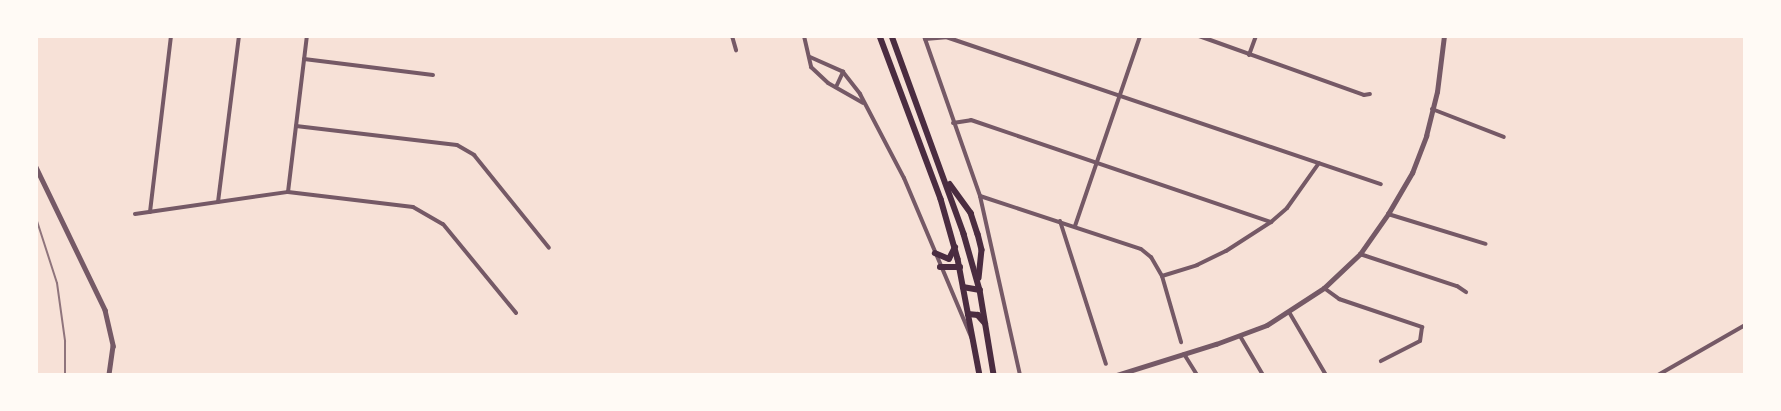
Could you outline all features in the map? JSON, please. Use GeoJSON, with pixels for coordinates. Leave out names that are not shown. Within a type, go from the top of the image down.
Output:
{"type":"FeatureCollection","features":[{"type":"Feature","properties":{"kind":"main road"},"geometry":{"type":"LineString","coordinates":[[880,36],[932,170],[960,267],[980,375]]}},
{"type":"Feature","properties":{"kind":"main road"},"geometry":{"type":"LineString","coordinates":[[892,36],[945,177],[978,280],[994,375]]}},
{"type":"Feature","properties":{"kind":"main road"},"geometry":{"type":"LineString","coordinates":[[945,177],[983,232],[978,280]]}},
{"type":"Feature","properties":{"kind":"main road"},"geometry":{"type":"LineString","coordinates":[[935,253],[949,259],[955,248]]}},
{"type":"Feature","properties":{"kind":"main road"},"geometry":{"type":"LineString","coordinates":[[940,267],[960,267]]}},
{"type":"Feature","properties":{"kind":"main road"},"geometry":{"type":"LineString","coordinates":[[963,287],[980,290]]}},
{"type":"Feature","properties":{"kind":"main road"},"geometry":{"type":"LineString","coordinates":[[968,314],[982,318],[987,328]]}},
{"type":"Feature","properties":{"kind":"street"},"geometry":{"type":"LineString","coordinates":[[150,212],[171,36]]}},
{"type":"Feature","properties":{"kind":"street"},"geometry":{"type":"LineString","coordinates":[[218,202],[240,36]]}},
{"type":"Feature","properties":{"kind":"street"},"geometry":{"type":"LineString","coordinates":[[288,192],[307,36]]}},
{"type":"Feature","properties":{"kind":"street"},"geometry":{"type":"LineString","coordinates":[[732,36],[736,50]]}},
{"type":"Feature","properties":{"kind":"street"},"geometry":{"type":"LineString","coordinates":[[804,36],[811,67],[836,87],[863,103]]}},
{"type":"Feature","properties":{"kind":"street"},"geometry":{"type":"LineString","coordinates":[[1075,226],[1140,36]]}},
{"type":"Feature","properties":{"kind":"street"},"geometry":{"type":"LineString","coordinates":[[1199,36],[1364,95],[1370,94]]}},
{"type":"Feature","properties":{"kind":"street"},"geometry":{"type":"LineString","coordinates":[[1249,55],[1256,36]]}},
{"type":"Feature","properties":{"kind":"street"},"geometry":{"type":"LineString","coordinates":[[1118,375],[1240,336],[1289,312],[1324,288],[1360,254],[1388,214],[1412,172],[1432,109],[1444,36]]}},
{"type":"Feature","properties":{"kind":"street"},"geometry":{"type":"LineString","coordinates":[[1020,375],[994,246],[983,232],[980,196],[924,38],[946,38],[1120,94],[1381,184]]}},
{"type":"Feature","properties":{"kind":"street"},"geometry":{"type":"LineString","coordinates":[[810,57],[843,72],[863,103],[904,178],[940,267],[975,345]]}},
{"type":"Feature","properties":{"kind":"street"},"geometry":{"type":"LineString","coordinates":[[304,60],[433,75]]}},
{"type":"Feature","properties":{"kind":"street"},"geometry":{"type":"LineString","coordinates":[[836,87],[843,72]]}},
{"type":"Feature","properties":{"kind":"street"},"geometry":{"type":"LineString","coordinates":[[1432,109],[1504,137]]}},
{"type":"Feature","properties":{"kind":"street"},"geometry":{"type":"LineString","coordinates":[[953,123],[971,120],[1095,165],[1271,222]]}},
{"type":"Feature","properties":{"kind":"street"},"geometry":{"type":"LineString","coordinates":[[296,126],[456,145],[474,155],[549,248]]}},
{"type":"Feature","properties":{"kind":"street"},"geometry":{"type":"LineString","coordinates":[[1162,276],[1219,255],[1271,222],[1287,208],[1319,163]]}},
{"type":"Feature","properties":{"kind":"street"},"geometry":{"type":"LineString","coordinates":[[36,167],[105,310],[113,346],[109,375]]}},
{"type":"Feature","properties":{"kind":"street"},"geometry":{"type":"LineString","coordinates":[[135,214],[288,192],[413,207],[444,224],[516,312]]}},
{"type":"Feature","properties":{"kind":"street"},"geometry":{"type":"LineString","coordinates":[[980,196],[1141,249],[1151,257],[1162,276],[1181,342]]}},
{"type":"Feature","properties":{"kind":"street"},"geometry":{"type":"LineString","coordinates":[[1388,214],[1486,244]]}},
{"type":"Feature","properties":{"kind":"street"},"geometry":{"type":"LineString","coordinates":[[1060,221],[1106,364]]}},
{"type":"Feature","properties":{"kind":"street"},"geometry":{"type":"LineString","coordinates":[[982,250],[994,246]]}},
{"type":"Feature","properties":{"kind":"street"},"geometry":{"type":"LineString","coordinates":[[1360,254],[1457,286],[1466,292]]}},
{"type":"Feature","properties":{"kind":"street"},"geometry":{"type":"LineString","coordinates":[[1324,288],[1339,299],[1422,328],[1420,342],[1381,361]]}},
{"type":"Feature","properties":{"kind":"street"},"geometry":{"type":"LineString","coordinates":[[1289,312],[1326,375]]}},
{"type":"Feature","properties":{"kind":"street"},"geometry":{"type":"LineString","coordinates":[[1658,375],[1743,327]]}},
{"type":"Feature","properties":{"kind":"street"},"geometry":{"type":"LineString","coordinates":[[1240,336],[1263,375]]}},
{"type":"Feature","properties":{"kind":"street"},"geometry":{"type":"LineString","coordinates":[[1184,354],[1196,375]]}},
{"type":"Feature","properties":{"kind":"railway"},"geometry":{"type":"LineString","coordinates":[[36,218],[57,283],[65,341],[65,375]]}}]}
